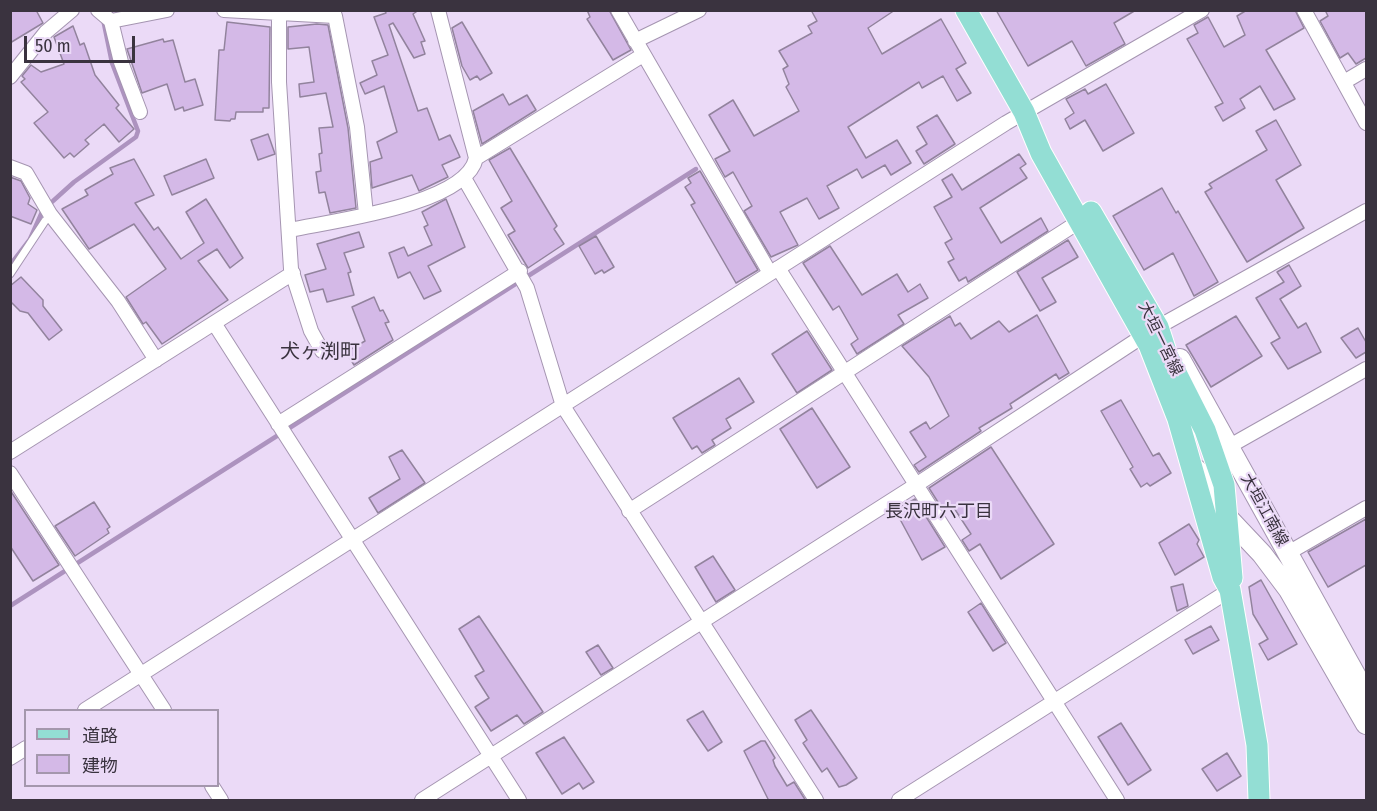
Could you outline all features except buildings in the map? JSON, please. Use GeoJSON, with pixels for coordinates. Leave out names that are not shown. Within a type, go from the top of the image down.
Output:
{"type":"FeatureCollection","features":[{"type":"Feature","properties":{"kind":"main road","name":"大垣一宮線"},"geometry":{"type":"LineString","coordinates":[[966,10],[1024,112],[1041,153],[1080,222],[1167,355],[1205,430],[1224,485],[1233,574],[1230,590]]}},
{"type":"Feature","properties":{"kind":"main road","name":"大垣一宮線"},"geometry":{"type":"LineString","coordinates":[[1024,112],[1053,148],[1150,331],[1178,419],[1223,577],[1230,590],[1257,745],[1259,801]]}},
{"type":"Feature","properties":{"kind":"main road","name":"大垣江南線"},"geometry":{"type":"LineString","coordinates":[[1150,331],[1176,352],[1366,694]]}},
{"type":"Feature","properties":{"kind":"main road","name":"大垣江南線"},"geometry":{"type":"LineString","coordinates":[[1188,453],[1228,518],[1262,554],[1289,590],[1366,724]]}},
{"type":"Feature","properties":{"kind":"street"},"geometry":{"type":"LineString","coordinates":[[10,77],[46,32],[72,10]]}},
{"type":"Feature","properties":{"kind":"street"},"geometry":{"type":"LineString","coordinates":[[140,112],[104,16],[167,10]]}},
{"type":"Feature","properties":{"kind":"street"},"geometry":{"type":"LineString","coordinates":[[224,10],[335,16],[357,127],[366,214]]}},
{"type":"Feature","properties":{"kind":"street"},"geometry":{"type":"LineString","coordinates":[[438,10],[476,158]]}},
{"type":"Feature","properties":{"kind":"street"},"geometry":{"type":"LineString","coordinates":[[618,10],[774,271],[845,374],[1117,801]]}},
{"type":"Feature","properties":{"kind":"street"},"geometry":{"type":"LineString","coordinates":[[635,41],[699,10]]}},
{"type":"Feature","properties":{"kind":"street"},"geometry":{"type":"LineString","coordinates":[[88,709],[1024,112],[1202,10]]}},
{"type":"Feature","properties":{"kind":"street"},"geometry":{"type":"LineString","coordinates":[[1304,10],[1366,123]]}},
{"type":"Feature","properties":{"kind":"street"},"geometry":{"type":"LineString","coordinates":[[279,13],[279,82],[293,273],[311,331],[322,351]]}},
{"type":"Feature","properties":{"kind":"street"},"geometry":{"type":"LineString","coordinates":[[290,230],[424,200],[447,191],[464,178],[476,158],[643,55]]}},
{"type":"Feature","properties":{"kind":"street"},"geometry":{"type":"LineString","coordinates":[[1344,82],[1366,69]]}},
{"type":"Feature","properties":{"kind":"street"},"geometry":{"type":"LineString","coordinates":[[10,167],[26,173],[49,210],[117,301],[156,360]]}},
{"type":"Feature","properties":{"kind":"street"},"geometry":{"type":"LineString","coordinates":[[464,178],[527,288],[563,406],[629,512],[642,525],[816,801]]}},
{"type":"Feature","properties":{"kind":"street"},"geometry":{"type":"LineString","coordinates":[[422,801],[916,485],[1150,331],[1366,211]]}},
{"type":"Feature","properties":{"kind":"street"},"geometry":{"type":"LineString","coordinates":[[629,512],[1080,222]]}},
{"type":"Feature","properties":{"kind":"street"},"geometry":{"type":"LineString","coordinates":[[278,424],[519,271]]}},
{"type":"Feature","properties":{"kind":"street"},"geometry":{"type":"LineString","coordinates":[[10,452],[293,273]]}},
{"type":"Feature","properties":{"kind":"street"},"geometry":{"type":"LineString","coordinates":[[214,323],[519,801]]}},
{"type":"Feature","properties":{"kind":"street"},"geometry":{"type":"LineString","coordinates":[[1228,447],[1366,369]]}},
{"type":"Feature","properties":{"kind":"street"},"geometry":{"type":"LineString","coordinates":[[10,473],[163,709]]}},
{"type":"Feature","properties":{"kind":"street"},"geometry":{"type":"LineString","coordinates":[[1288,553],[1366,508]]}},
{"type":"Feature","properties":{"kind":"street"},"geometry":{"type":"LineString","coordinates":[[899,801],[1230,590]]}},
{"type":"Feature","properties":{"kind":"street"},"geometry":{"type":"LineString","coordinates":[[10,758],[24,749]]}},
{"type":"Feature","properties":{"kind":"street"},"geometry":{"type":"LineString","coordinates":[[213,787],[221,801]]}},
{"type":"Feature","properties":{"kind":"lane"},"geometry":{"type":"LineString","coordinates":[[10,274],[45,221],[49,210]]}},
{"type":"Feature","properties":{"kind":"waterway"},"geometry":{"type":"LineString","coordinates":[[10,265],[30,239],[42,212],[74,182],[136,137],[138,131],[112,63],[103,19]]}},
{"type":"Feature","properties":{"kind":"waterway"},"geometry":{"type":"LineString","coordinates":[[10,606],[696,169]]}},
{"type":"Feature","properties":{"kind":"district","name":"犬ヶ渕町"},"geometry":{"type":"Point","coordinates":[320,352]}},
{"type":"Feature","properties":{"kind":"district","name":"長沢町六丁目"},"geometry":{"type":"Point","coordinates":[939,512]}}]}
